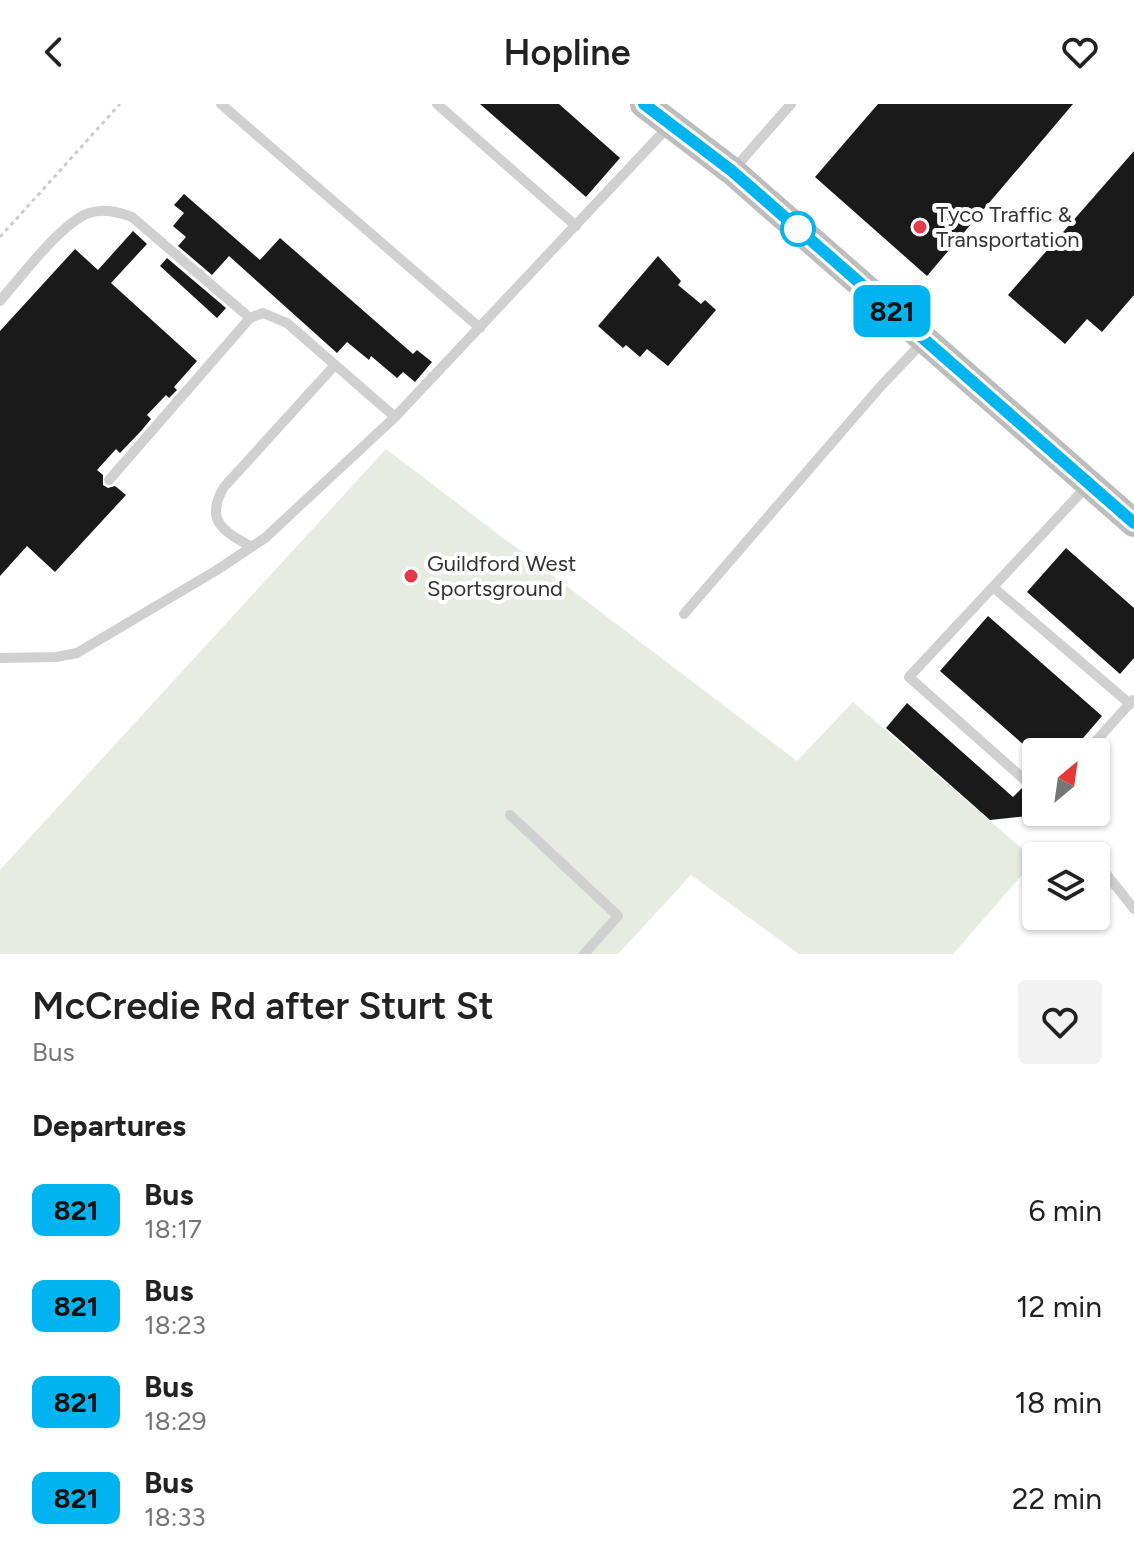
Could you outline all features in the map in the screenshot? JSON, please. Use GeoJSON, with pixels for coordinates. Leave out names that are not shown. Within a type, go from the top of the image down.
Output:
{"type":"FeatureCollection","features":[{"type":"Feature","properties":{"kind":"street"},"geometry":{"type":"LineString","coordinates":[[644,104],[732,171],[1134,523]]}},
{"type":"Feature","properties":{"kind":"lane"},"geometry":{"type":"LineString","coordinates":[[221,104],[480,328]]}},
{"type":"Feature","properties":{"kind":"lane"},"geometry":{"type":"LineString","coordinates":[[437,104],[576,226]]}},
{"type":"Feature","properties":{"kind":"lane"},"geometry":{"type":"LineString","coordinates":[[732,171],[791,104]]}},
{"type":"Feature","properties":{"kind":"lane"},"geometry":{"type":"LineString","coordinates":[[0,658],[56,657],[77,653],[265,538],[395,417],[670,124]]}},
{"type":"Feature","properties":{"kind":"lane"},"geometry":{"type":"LineString","coordinates":[[0,301],[72,222],[91,212],[111,210],[132,217],[250,318]]}},
{"type":"Feature","properties":{"kind":"lane"},"geometry":{"type":"LineString","coordinates":[[109,480],[250,318],[263,313],[287,323],[395,417]]}},
{"type":"Feature","properties":{"kind":"lane"},"geometry":{"type":"LineString","coordinates":[[684,614],[880,387],[925,340]]}},
{"type":"Feature","properties":{"kind":"lane"},"geometry":{"type":"LineString","coordinates":[[252,547],[228,534],[216,518],[215,503],[224,487],[335,365]]}},
{"type":"Feature","properties":{"kind":"lane"},"geometry":{"type":"LineString","coordinates":[[1022,778],[909,677],[1089,484]]}},
{"type":"Feature","properties":{"kind":"lane"},"geometry":{"type":"LineString","coordinates":[[993,587],[1132,702],[1099,738]]}},
{"type":"Feature","properties":{"kind":"lane"},"geometry":{"type":"LineString","coordinates":[[510,815],[618,916],[584,954]]}},
{"type":"Feature","properties":{"kind":"lane"},"geometry":{"type":"LineString","coordinates":[[1110,879],[1134,909]]}},
{"type":"Feature","properties":{"kind":"path"},"geometry":{"type":"LineString","coordinates":[[0,237],[120,104]]}},
{"type":"Feature","properties":{"kind":"shaded area","name":"Guildford West Sportsground"},"geometry":{"type":"Polygon","coordinates":[[[386,449],[797,761],[853,702],[1022,849],[1022,875],[953,954],[799,954],[691,875],[618,954],[0,954],[0,870],[386,449]]]}},
{"type":"Feature","properties":{"kind":"building"},"geometry":{"type":"Polygon","coordinates":[[[480,104],[559,104],[620,158],[586,197],[480,104]]]}},
{"type":"Feature","properties":{"kind":"building","name":"Tyco Traffic & Transportation"},"geometry":{"type":"Polygon","coordinates":[[[878,104],[1073,104],[927,276],[815,177],[878,104]]]}},
{"type":"Feature","properties":{"kind":"building"},"geometry":{"type":"Polygon","coordinates":[[[1134,151],[1134,295],[1102,332],[1087,319],[1065,344],[1008,295],[1134,151]]]}},
{"type":"Feature","properties":{"kind":"building"},"geometry":{"type":"Polygon","coordinates":[[[184,194],[260,260],[280,238],[413,354],[417,350],[432,362],[415,382],[403,372],[397,378],[371,356],[369,360],[347,342],[337,353],[229,256],[212,275],[178,246],[186,237],[173,226],[184,213],[174,205],[184,194]]]}},
{"type":"Feature","properties":{"kind":"building"},"geometry":{"type":"Polygon","coordinates":[[[133,231],[147,244],[111,283],[197,361],[174,387],[177,390],[169,398],[166,395],[147,415],[151,419],[141,431],[120,453],[116,449],[97,470],[103,475],[103,485],[108,488],[115,486],[126,495],[55,572],[27,546],[0,576],[0,331],[75,249],[98,270],[133,231]]]}},
{"type":"Feature","properties":{"kind":"building"},"geometry":{"type":"Polygon","coordinates":[[[658,256],[681,281],[678,285],[701,304],[705,300],[716,310],[668,366],[647,349],[640,357],[626,345],[623,348],[598,326],[658,256]]]}},
{"type":"Feature","properties":{"kind":"building"},"geometry":{"type":"Polygon","coordinates":[[[167,258],[226,308],[217,318],[160,266],[167,258]]]}},
{"type":"Feature","properties":{"kind":"building"},"geometry":{"type":"Polygon","coordinates":[[[1066,548],[1134,608],[1134,658],[1120,674],[1027,592],[1066,548]]]}},
{"type":"Feature","properties":{"kind":"building"},"geometry":{"type":"Polygon","coordinates":[[[988,616],[1102,716],[1083,738],[1022,738],[1022,743],[940,671],[988,616]]]}},
{"type":"Feature","properties":{"kind":"building"},"geometry":{"type":"Polygon","coordinates":[[[907,703],[1013,797],[1022,788],[1022,817],[990,820],[886,728],[907,703]]]}},
{"type":"Feature","properties":{"kind":"bus line","name":"821"},"geometry":{"type":"LineString","coordinates":[[644,104],[704,147],[1134,523]]}},
{"type":"Feature","properties":{"kind":"place","name":"Tyco Traffic & Transportation"},"geometry":{"type":"Point","coordinates":[920,227]}},
{"type":"Feature","properties":{"kind":"place","name":"Guildford West Sportsground"},"geometry":{"type":"Point","coordinates":[411,576]}}]}
